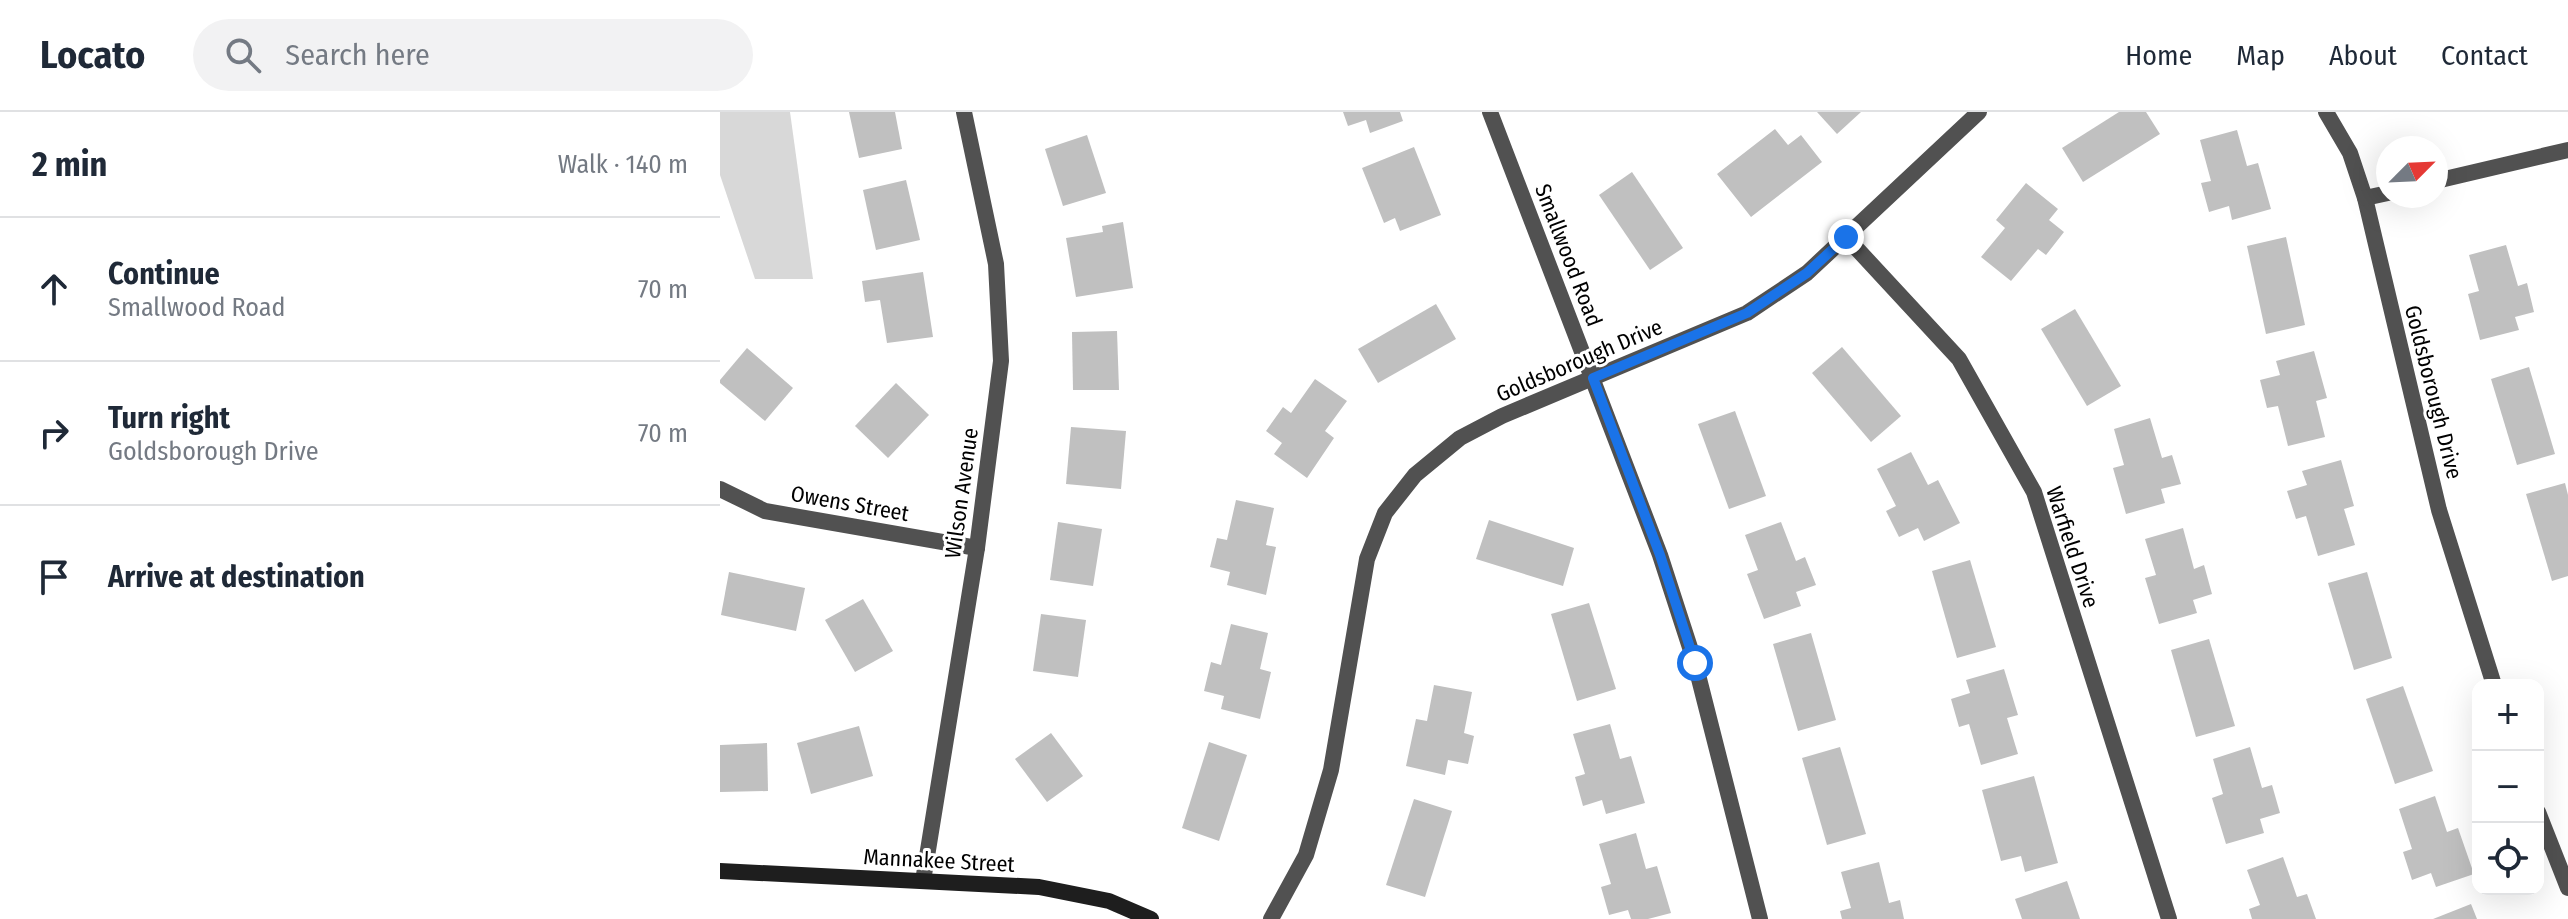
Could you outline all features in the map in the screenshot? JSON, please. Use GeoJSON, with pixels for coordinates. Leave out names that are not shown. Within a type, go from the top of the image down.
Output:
{"type":"FeatureCollection","features":[{"type":"Feature","properties":{"kind":"street","name":"Wilson Avenue"},"geometry":{"type":"LineString","coordinates":[[923,881],[977,548],[1001,361],[996,264],[964,112]]}},
{"type":"Feature","properties":{"kind":"street","name":"Smallwood Road"},"geometry":{"type":"LineString","coordinates":[[1490,112],[1660,555],[1695,663],[1760,919]]}},
{"type":"Feature","properties":{"kind":"street","name":"Goldsborough Drive"},"geometry":{"type":"LineString","coordinates":[[1271,919],[1306,855],[1331,770],[1367,559],[1385,513],[1415,475],[1460,438],[1502,416],[1747,313],[1807,273],[1979,112]]}},
{"type":"Feature","properties":{"kind":"street","name":"Goldsborough Drive"},"geometry":{"type":"LineString","coordinates":[[2326,112],[2350,153],[2365,198],[2439,510],[2492,679]]}},
{"type":"Feature","properties":{"kind":"street"},"geometry":{"type":"LineString","coordinates":[[2448,178],[2568,150]]}},
{"type":"Feature","properties":{"kind":"street"},"geometry":{"type":"LineString","coordinates":[[2365,198],[2376,196]]}},
{"type":"Feature","properties":{"kind":"street","name":"Warfield Drive"},"geometry":{"type":"LineString","coordinates":[[1846,237],[1959,359],[2034,492],[2169,919]]}},
{"type":"Feature","properties":{"kind":"street","name":"Owens Street"},"geometry":{"type":"LineString","coordinates":[[720,489],[765,511],[977,548]]}},
{"type":"Feature","properties":{"kind":"street"},"geometry":{"type":"LineString","coordinates":[[2542,823],[2568,888]]}},
{"type":"Feature","properties":{"kind":"street","name":"Mannakee Street"},"geometry":{"type":"LineString","coordinates":[[720,871],[1039,887],[1109,901],[1151,919]]}},
{"type":"Feature","properties":{"kind":"shaded area"},"geometry":{"type":"Polygon","coordinates":[[[720,112],[790,112],[813,279],[755,279],[720,175],[720,112]]]}},
{"type":"Feature","properties":{"kind":"building"},"geometry":{"type":"Polygon","coordinates":[[[849,112],[895,112],[902,149],[859,158],[849,112]]]}},
{"type":"Feature","properties":{"kind":"building"},"geometry":{"type":"Polygon","coordinates":[[[1343,112],[1400,112],[1403,121],[1370,133],[1366,120],[1348,126],[1343,112]]]}},
{"type":"Feature","properties":{"kind":"building"},"geometry":{"type":"Polygon","coordinates":[[[1817,112],[1861,112],[1837,134],[1817,112]]]}},
{"type":"Feature","properties":{"kind":"building"},"geometry":{"type":"Polygon","coordinates":[[[2119,112],[2146,112],[2160,134],[2083,182],[2062,148],[2119,112]]]}},
{"type":"Feature","properties":{"kind":"building"},"geometry":{"type":"Polygon","coordinates":[[[1775,129],[1788,145],[1801,135],[1822,162],[1751,217],[1717,174],[1775,129]]]}},
{"type":"Feature","properties":{"kind":"building"},"geometry":{"type":"Polygon","coordinates":[[[2237,130],[2247,166],[2258,163],[2271,209],[2232,220],[2229,206],[2209,212],[2201,183],[2211,181],[2200,140],[2237,130]]]}},
{"type":"Feature","properties":{"kind":"building"},"geometry":{"type":"Polygon","coordinates":[[[1087,135],[1106,193],[1063,206],[1045,149],[1087,135]]]}},
{"type":"Feature","properties":{"kind":"building"},"geometry":{"type":"Polygon","coordinates":[[[1414,147],[1441,215],[1400,231],[1395,218],[1384,223],[1362,168],[1414,147]]]}},
{"type":"Feature","properties":{"kind":"building"},"geometry":{"type":"Polygon","coordinates":[[[1632,172],[1683,248],[1650,270],[1599,195],[1632,172]]]}},
{"type":"Feature","properties":{"kind":"building"},"geometry":{"type":"Polygon","coordinates":[[[906,180],[920,240],[876,250],[863,190],[906,180]]]}},
{"type":"Feature","properties":{"kind":"building"},"geometry":{"type":"Polygon","coordinates":[[[2026,183],[2058,209],[2049,220],[2064,232],[2046,255],[2038,249],[2011,281],[1981,257],[2005,228],[1996,220],[2026,183]]]}},
{"type":"Feature","properties":{"kind":"building"},"geometry":{"type":"Polygon","coordinates":[[[1123,222],[1133,288],[1076,297],[1066,238],[1103,232],[1102,226],[1123,222]]]}},
{"type":"Feature","properties":{"kind":"building"},"geometry":{"type":"Polygon","coordinates":[[[2286,237],[2305,325],[2266,334],[2247,246],[2286,237]]]}},
{"type":"Feature","properties":{"kind":"building"},"geometry":{"type":"Polygon","coordinates":[[[2506,245],[2518,286],[2527,283],[2534,312],[2515,317],[2519,330],[2480,340],[2468,294],[2479,291],[2469,255],[2506,245]]]}},
{"type":"Feature","properties":{"kind":"building"},"geometry":{"type":"Polygon","coordinates":[[[923,272],[933,337],[887,343],[880,300],[865,302],[862,281],[923,272]]]}},
{"type":"Feature","properties":{"kind":"building"},"geometry":{"type":"Polygon","coordinates":[[[1436,304],[1456,339],[1378,383],[1358,349],[1436,304]]]}},
{"type":"Feature","properties":{"kind":"building"},"geometry":{"type":"Polygon","coordinates":[[[2075,309],[2121,386],[2087,406],[2041,329],[2075,309]]]}},
{"type":"Feature","properties":{"kind":"building"},"geometry":{"type":"Polygon","coordinates":[[[1117,331],[1119,390],[1073,390],[1072,332],[1117,331]]]}},
{"type":"Feature","properties":{"kind":"building"},"geometry":{"type":"Polygon","coordinates":[[[1842,347],[1901,416],[1871,442],[1812,373],[1842,347]]]}},
{"type":"Feature","properties":{"kind":"building"},"geometry":{"type":"Polygon","coordinates":[[[747,348],[793,388],[765,421],[720,383],[747,348]]]}},
{"type":"Feature","properties":{"kind":"building"},"geometry":{"type":"Polygon","coordinates":[[[2314,351],[2327,398],[2316,401],[2325,437],[2288,446],[2278,406],[2267,408],[2260,380],[2280,375],[2276,361],[2314,351]]]}},
{"type":"Feature","properties":{"kind":"building"},"geometry":{"type":"Polygon","coordinates":[[[2529,367],[2555,454],[2517,465],[2491,379],[2529,367]]]}},
{"type":"Feature","properties":{"kind":"building"},"geometry":{"type":"Polygon","coordinates":[[[1315,379],[1347,401],[1325,431],[1334,438],[1307,478],[1274,454],[1282,443],[1266,431],[1283,407],[1291,413],[1315,379]]]}},
{"type":"Feature","properties":{"kind":"building"},"geometry":{"type":"Polygon","coordinates":[[[896,383],[929,415],[888,458],[855,426],[896,383]]]}},
{"type":"Feature","properties":{"kind":"building"},"geometry":{"type":"Polygon","coordinates":[[[1735,411],[1766,496],[1729,509],[1698,424],[1735,411]]]}},
{"type":"Feature","properties":{"kind":"building"},"geometry":{"type":"Polygon","coordinates":[[[2150,418],[2162,458],[2172,455],[2181,484],[2161,489],[2165,503],[2126,514],[2113,468],[2124,465],[2114,429],[2150,418]]]}},
{"type":"Feature","properties":{"kind":"building"},"geometry":{"type":"Polygon","coordinates":[[[1071,427],[1126,431],[1121,489],[1066,484],[1071,427]]]}},
{"type":"Feature","properties":{"kind":"building"},"geometry":{"type":"Polygon","coordinates":[[[1911,452],[1928,485],[1938,480],[1960,523],[1924,541],[1918,528],[1899,537],[1886,511],[1896,506],[1877,469],[1911,452]]]}},
{"type":"Feature","properties":{"kind":"building"},"geometry":{"type":"Polygon","coordinates":[[[2341,460],[2354,506],[2344,509],[2355,545],[2318,556],[2306,516],[2296,519],[2287,491],[2307,485],[2302,471],[2341,460]]]}},
{"type":"Feature","properties":{"kind":"building"},"geometry":{"type":"Polygon","coordinates":[[[2565,483],[2568,495],[2568,576],[2552,581],[2526,494],[2565,483]]]}},
{"type":"Feature","properties":{"kind":"building"},"geometry":{"type":"Polygon","coordinates":[[[1236,500],[1274,508],[1266,545],[1276,547],[1266,595],[1227,585],[1230,572],[1210,567],[1217,538],[1227,540],[1236,500]]]}},
{"type":"Feature","properties":{"kind":"building"},"geometry":{"type":"Polygon","coordinates":[[[1489,520],[1574,548],[1563,586],[1476,559],[1489,520]]]}},
{"type":"Feature","properties":{"kind":"building"},"geometry":{"type":"Polygon","coordinates":[[[1058,522],[1102,529],[1093,586],[1050,580],[1058,522]]]}},
{"type":"Feature","properties":{"kind":"building"},"geometry":{"type":"Polygon","coordinates":[[[1781,522],[1796,561],[1805,557],[1816,585],[1796,592],[1801,606],[1764,619],[1747,574],[1758,570],[1745,535],[1781,522]]]}},
{"type":"Feature","properties":{"kind":"building"},"geometry":{"type":"Polygon","coordinates":[[[2183,528],[2194,569],[2204,565],[2212,594],[2193,600],[2197,613],[2159,624],[2145,578],[2156,575],[2145,539],[2183,528]]]}},
{"type":"Feature","properties":{"kind":"building"},"geometry":{"type":"Polygon","coordinates":[[[1970,560],[1996,647],[1957,658],[1932,571],[1970,560]]]}},
{"type":"Feature","properties":{"kind":"building"},"geometry":{"type":"Polygon","coordinates":[[[729,572],[805,588],[796,631],[721,615],[729,572]]]}},
{"type":"Feature","properties":{"kind":"building"},"geometry":{"type":"Polygon","coordinates":[[[2367,572],[2392,658],[2354,670],[2328,583],[2367,572]]]}},
{"type":"Feature","properties":{"kind":"building"},"geometry":{"type":"Polygon","coordinates":[[[863,599],[893,651],[855,672],[825,620],[863,599]]]}},
{"type":"Feature","properties":{"kind":"building"},"geometry":{"type":"Polygon","coordinates":[[[1589,603],[1616,689],[1577,701],[1551,614],[1589,603]]]}},
{"type":"Feature","properties":{"kind":"building"},"geometry":{"type":"Polygon","coordinates":[[[1041,614],[1086,620],[1078,677],[1033,671],[1041,614]]]}},
{"type":"Feature","properties":{"kind":"building"},"geometry":{"type":"Polygon","coordinates":[[[1231,624],[1268,633],[1260,669],[1271,672],[1260,719],[1221,709],[1224,696],[1204,691],[1211,662],[1221,665],[1231,624]]]}},
{"type":"Feature","properties":{"kind":"building"},"geometry":{"type":"Polygon","coordinates":[[[1811,633],[1836,720],[1798,731],[1773,644],[1811,633]]]}},
{"type":"Feature","properties":{"kind":"building"},"geometry":{"type":"Polygon","coordinates":[[[2209,639],[2235,726],[2196,737],[2171,650],[2209,639]]]}},
{"type":"Feature","properties":{"kind":"building"},"geometry":{"type":"Polygon","coordinates":[[[2004,669],[2018,715],[2007,718],[2018,754],[1981,765],[1969,724],[1959,727],[1951,699],[1970,693],[1966,680],[2004,669]]]}},
{"type":"Feature","properties":{"kind":"building"},"geometry":{"type":"Polygon","coordinates":[[[1434,685],[1472,692],[1464,733],[1474,736],[1468,764],[1448,760],[1445,775],[1406,766],[1416,719],[1427,721],[1434,685]]]}},
{"type":"Feature","properties":{"kind":"building"},"geometry":{"type":"Polygon","coordinates":[[[2403,686],[2433,771],[2395,784],[2366,699],[2403,686]]]}},
{"type":"Feature","properties":{"kind":"building"},"geometry":{"type":"Polygon","coordinates":[[[1610,724],[1620,759],[1631,756],[1645,803],[1606,814],[1602,800],[1583,806],[1575,777],[1585,774],[1573,734],[1610,724]]]}},
{"type":"Feature","properties":{"kind":"building"},"geometry":{"type":"Polygon","coordinates":[[[859,726],[873,776],[811,794],[797,743],[859,726]]]}},
{"type":"Feature","properties":{"kind":"building"},"geometry":{"type":"Polygon","coordinates":[[[1051,733],[1083,776],[1047,802],[1015,759],[1051,733]]]}},
{"type":"Feature","properties":{"kind":"building"},"geometry":{"type":"Polygon","coordinates":[[[1209,742],[1247,755],[1219,841],[1182,828],[1209,742]]]}},
{"type":"Feature","properties":{"kind":"building"},"geometry":{"type":"Polygon","coordinates":[[[767,743],[768,791],[720,792],[720,745],[767,743]]]}},
{"type":"Feature","properties":{"kind":"building"},"geometry":{"type":"Polygon","coordinates":[[[1840,747],[1866,834],[1827,845],[1802,758],[1840,747]]]}},
{"type":"Feature","properties":{"kind":"building"},"geometry":{"type":"Polygon","coordinates":[[[2250,747],[2262,788],[2272,785],[2280,813],[2260,819],[2264,833],[2226,844],[2212,798],[2223,794],[2213,759],[2250,747]]]}},
{"type":"Feature","properties":{"kind":"building"},"geometry":{"type":"Polygon","coordinates":[[[2034,776],[2058,863],[2025,872],[2021,856],[2001,861],[1982,790],[2034,776]]]}},
{"type":"Feature","properties":{"kind":"building"},"geometry":{"type":"Polygon","coordinates":[[[2435,796],[2447,832],[2458,828],[2472,875],[2436,887],[2431,873],[2412,880],[2403,852],[2412,849],[2399,809],[2435,796]]]}},
{"type":"Feature","properties":{"kind":"building"},"geometry":{"type":"Polygon","coordinates":[[[1414,799],[1452,811],[1425,897],[1386,885],[1414,799]]]}},
{"type":"Feature","properties":{"kind":"building"},"geometry":{"type":"Polygon","coordinates":[[[1636,833],[1646,869],[1657,866],[1671,913],[1648,919],[1631,919],[1628,910],[1609,915],[1601,887],[1611,884],[1599,844],[1636,833]]]}},
{"type":"Feature","properties":{"kind":"building"},"geometry":{"type":"Polygon","coordinates":[[[2283,857],[2297,897],[2307,894],[2316,919],[2252,919],[2249,909],[2260,905],[2247,870],[2283,857]]]}},
{"type":"Feature","properties":{"kind":"building"},"geometry":{"type":"Polygon","coordinates":[[[1879,862],[1889,903],[1900,900],[1904,919],[1842,919],[1840,911],[1851,908],[1841,872],[1879,862]]]}},
{"type":"Feature","properties":{"kind":"building"},"geometry":{"type":"Polygon","coordinates":[[[2067,881],[2080,919],[2022,919],[2015,899],[2067,881]]]}},
{"type":"Feature","properties":{"kind":"building"},"geometry":{"type":"Polygon","coordinates":[[[2471,904],[2477,919],[2433,919],[2471,904]]]}},
{"type":"Feature","properties":{"kind":"route"},"geometry":{"type":"LineString","coordinates":[[1695,663],[1660,555],[1593,378],[1747,313],[1807,273],[1846,237]]}}]}
